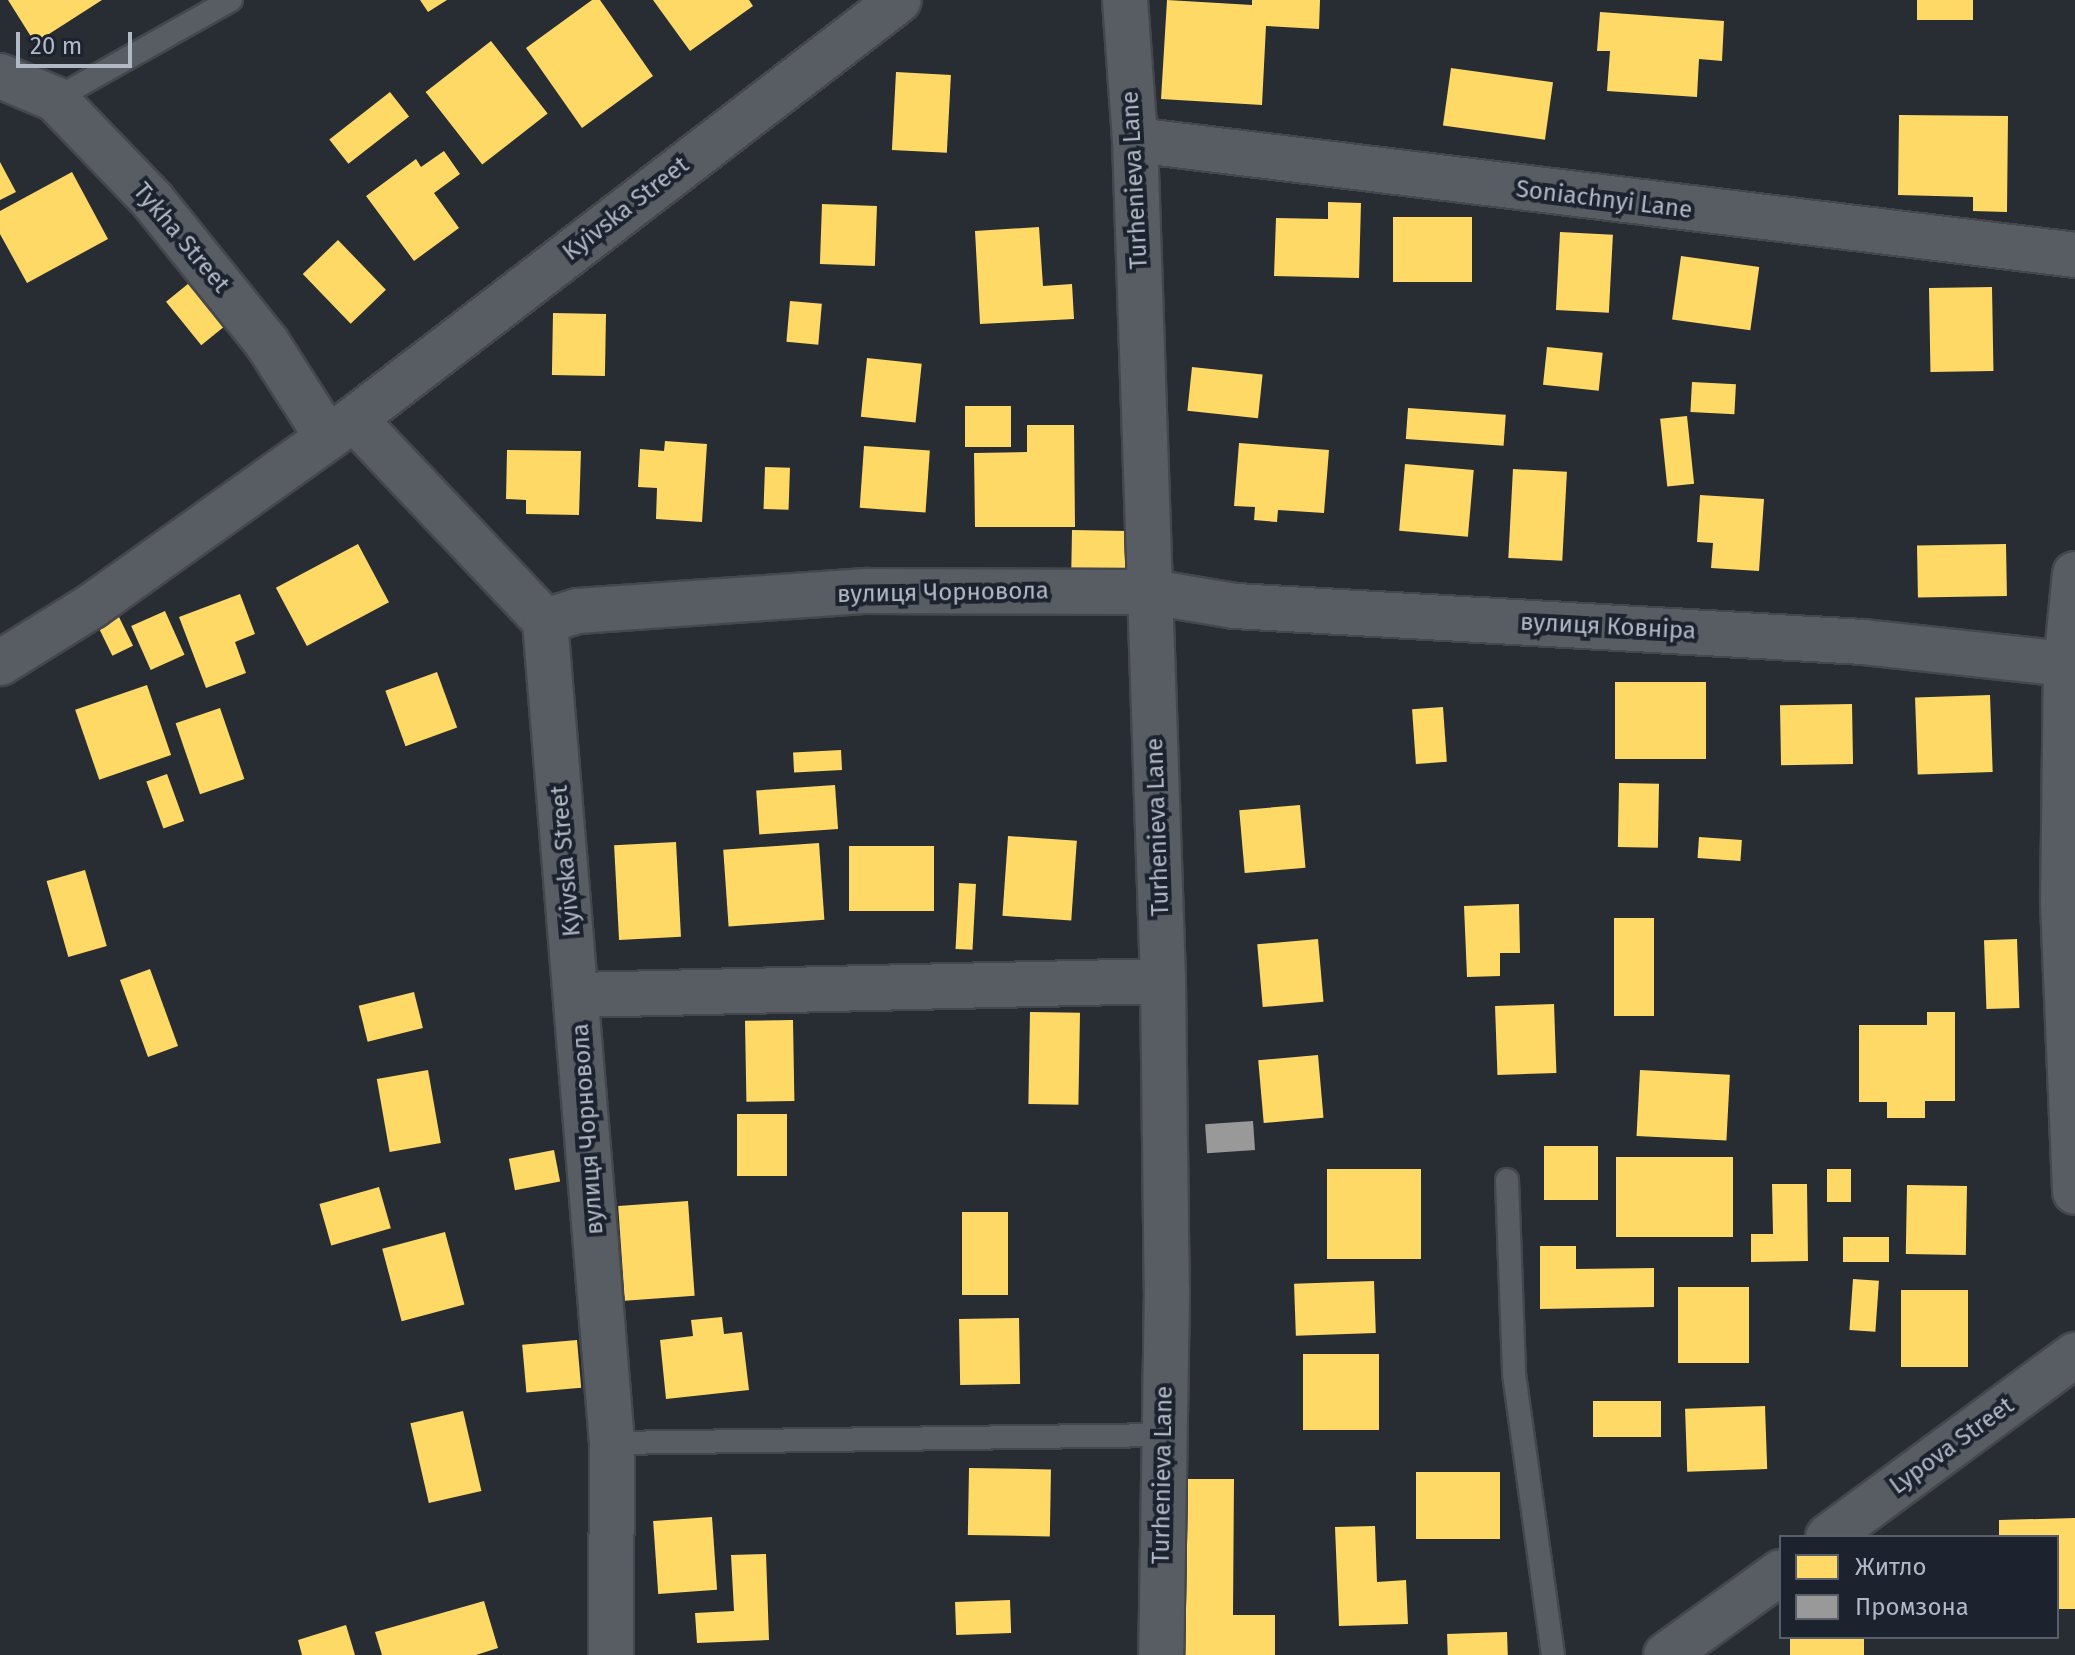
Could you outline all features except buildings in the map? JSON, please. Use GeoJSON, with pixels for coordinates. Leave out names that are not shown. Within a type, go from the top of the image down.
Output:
{"type":"FeatureCollection","features":[{"type":"Feature","properties":{"kind":"street","name":"Kyivska Street"},"geometry":{"type":"LineString","coordinates":[[0,663],[92,606],[340,428],[899,0]]}},
{"type":"Feature","properties":{"kind":"street","name":"Turhenieva Lane"},"geometry":{"type":"LineString","coordinates":[[1125,0],[1135,140],[1163,981],[1161,1655]]}},
{"type":"Feature","properties":{"kind":"street","name":"Tykha Street"},"geometry":{"type":"LineString","coordinates":[[0,76],[55,99],[153,201],[340,428]]}},
{"type":"Feature","properties":{"kind":"street","name":"Soniachnyi Lane"},"geometry":{"type":"LineString","coordinates":[[1135,140],[2075,255]]}},
{"type":"Feature","properties":{"kind":"street"},"geometry":{"type":"LineString","coordinates":[[340,428],[545,621]]}},
{"type":"Feature","properties":{"kind":"street"},"geometry":{"type":"LineString","coordinates":[[2075,574],[2066,664],[2063,903],[2075,1192]]}},
{"type":"Feature","properties":{"kind":"street","name":"вулиця Чорновола"},"geometry":{"type":"LineString","coordinates":[[545,621],[578,611],[866,591],[1151,592]]}},
{"type":"Feature","properties":{"kind":"street","name":"вулиця Ковніра"},"geometry":{"type":"LineString","coordinates":[[1151,592],[1235,606],[1863,642],[2066,664]]}},
{"type":"Feature","properties":{"kind":"street","name":"Kyivska Street"},"geometry":{"type":"LineString","coordinates":[[545,621],[577,995]]}},
{"type":"Feature","properties":{"kind":"street","name":"вулиця Чорновола"},"geometry":{"type":"LineString","coordinates":[[611,1655],[612,1443],[577,995],[1163,981]]}},
{"type":"Feature","properties":{"kind":"street","name":"Lypova Street"},"geometry":{"type":"LineString","coordinates":[[1831,1535],[2075,1355]]}},
{"type":"Feature","properties":{"kind":"street"},"geometry":{"type":"LineString","coordinates":[[1666,1655],[1779,1573]]}},
{"type":"Feature","properties":{"kind":"lane"},"geometry":{"type":"LineString","coordinates":[[55,99],[231,0]]}},
{"type":"Feature","properties":{"kind":"lane"},"geometry":{"type":"LineString","coordinates":[[1507,1180],[1514,1374],[1553,1655]]}},
{"type":"Feature","properties":{"kind":"lane"},"geometry":{"type":"LineString","coordinates":[[612,1443],[1163,1435]]}}]}
